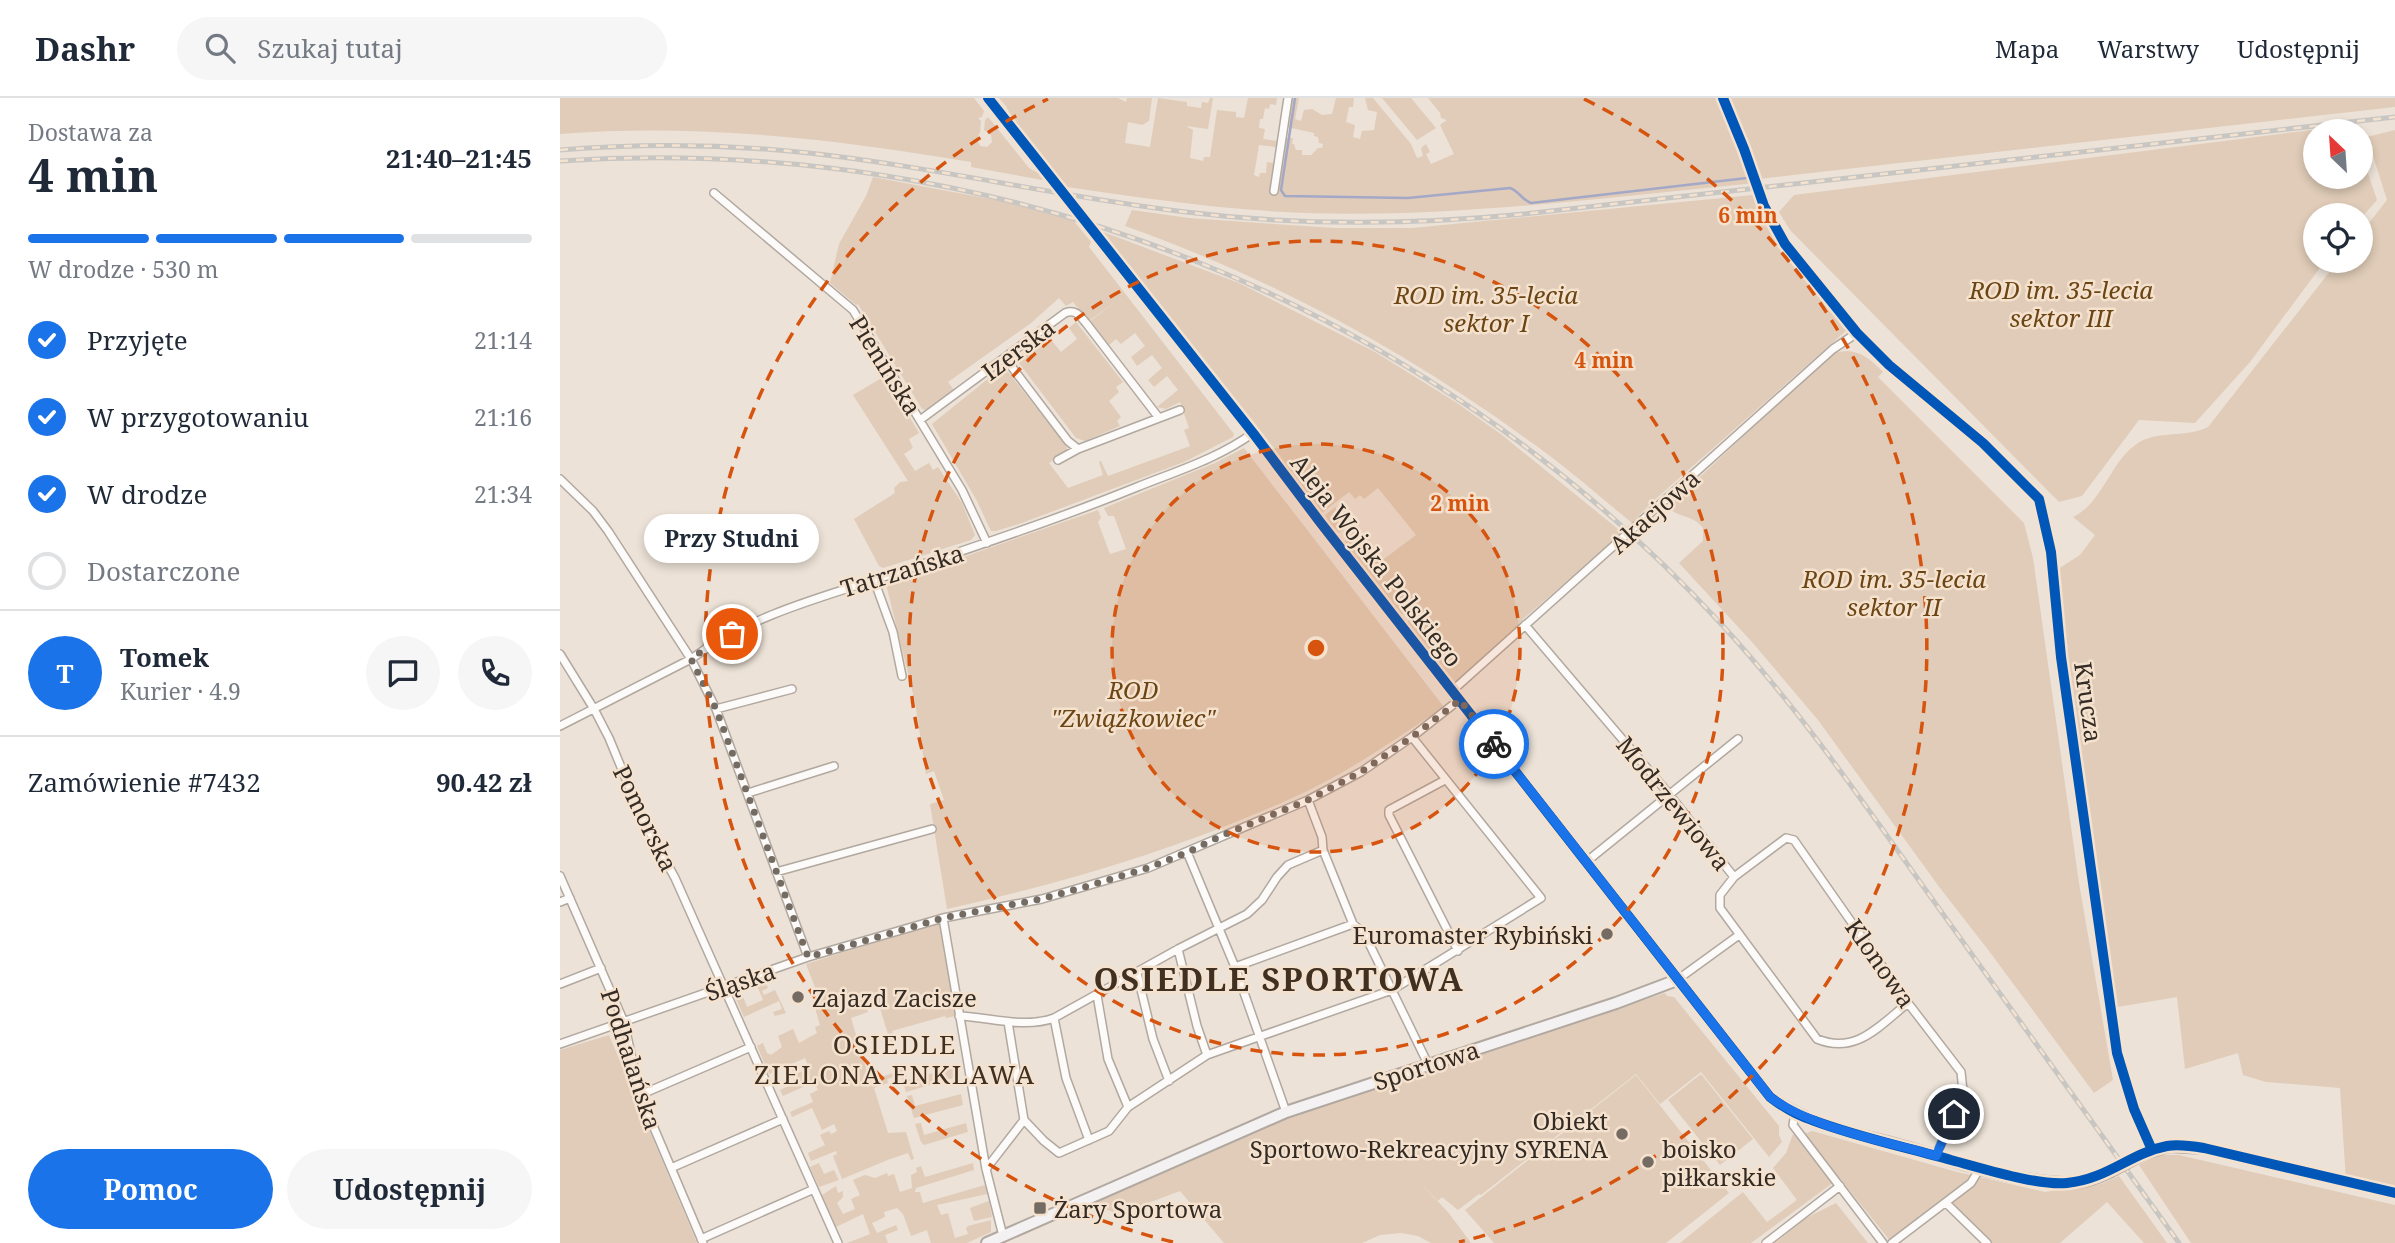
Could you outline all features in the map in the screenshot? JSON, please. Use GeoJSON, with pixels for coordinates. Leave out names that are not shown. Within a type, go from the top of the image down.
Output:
{"type":"FeatureCollection","features":[{"type":"Feature","properties":{"kind":"street","name":"Aleja Wojska Polskiego"},"geometry":{"type":"LineString","coordinates":[[988,98],[1253,433],[1770,1097],[1794,1113],[1813,1121],[1980,1168],[2064,1184],[2099,1177],[2149,1152],[2169,1146],[2204,1148],[2395,1193]]}},
{"type":"Feature","properties":{"kind":"street"},"geometry":{"type":"LineString","coordinates":[[1274,191],[1288,98]]}},
{"type":"Feature","properties":{"kind":"street","name":"Krucza"},"geometry":{"type":"LineString","coordinates":[[1723,98],[1770,221],[1785,244],[1857,333],[1889,365],[1983,443],[2039,499],[2051,552],[2061,657],[2117,1053],[2149,1152]]}},
{"type":"Feature","properties":{"kind":"street","name":"Pienińska"},"geometry":{"type":"LineString","coordinates":[[713,193],[853,310],[969,503],[987,543]]}},
{"type":"Feature","properties":{"kind":"street","name":"Izerska"},"geometry":{"type":"LineString","coordinates":[[920,420],[1065,313],[1075,312],[1159,418]]}},
{"type":"Feature","properties":{"kind":"street","name":"Akacjowa"},"geometry":{"type":"LineString","coordinates":[[1456,696],[1525,625],[1832,349],[1857,333]]}},
{"type":"Feature","properties":{"kind":"street"},"geometry":{"type":"LineString","coordinates":[[1006,358],[1068,441],[1078,449]]}},
{"type":"Feature","properties":{"kind":"street"},"geometry":{"type":"LineString","coordinates":[[1058,460],[1078,449],[1180,410]]}},
{"type":"Feature","properties":{"kind":"street","name":"Tatrzańska"},"geometry":{"type":"LineString","coordinates":[[560,726],[792,605],[987,543],[1204,461],[1253,433]]}},
{"type":"Feature","properties":{"kind":"street"},"geometry":{"type":"LineString","coordinates":[[560,479],[593,511],[608,531],[691,659],[716,709],[808,957]]}},
{"type":"Feature","properties":{"kind":"street"},"geometry":{"type":"LineString","coordinates":[[874,580],[893,632],[902,676]]}},
{"type":"Feature","properties":{"kind":"street","name":"Modrzewiowa"},"geometry":{"type":"LineString","coordinates":[[1525,625],[1669,794],[1734,877],[1720,895],[1720,908],[1817,1039],[1829,1044],[1860,1041],[1909,1003]]}},
{"type":"Feature","properties":{"kind":"street","name":"Pomorska"},"geometry":{"type":"LineString","coordinates":[[560,654],[594,709],[642,818],[675,877],[838,1243]]}},
{"type":"Feature","properties":{"kind":"street"},"geometry":{"type":"LineString","coordinates":[[716,709],[792,689]]}},
{"type":"Feature","properties":{"kind":"street","name":"Śląska"},"geometry":{"type":"LineString","coordinates":[[560,1044],[808,957],[943,918],[1053,896],[1148,868],[1308,800],[1361,772],[1412,737],[1456,696]]}},
{"type":"Feature","properties":{"kind":"street"},"geometry":{"type":"LineString","coordinates":[[1008,1022],[1024,1120],[1059,1153],[1109,1131],[1128,1107],[1207,1055],[1392,990],[1541,898],[1412,737]]}},
{"type":"Feature","properties":{"kind":"street"},"geometry":{"type":"LineString","coordinates":[[1586,862],[1738,739]]}},
{"type":"Feature","properties":{"kind":"street"},"geometry":{"type":"LineString","coordinates":[[748,793],[834,766]]}},
{"type":"Feature","properties":{"kind":"street"},"geometry":{"type":"LineString","coordinates":[[1445,780],[1389,810],[1389,815],[1458,951]]}},
{"type":"Feature","properties":{"kind":"street"},"geometry":{"type":"LineString","coordinates":[[1308,800],[1322,837],[1323,849],[1353,924],[1364,933],[1428,1064]]}},
{"type":"Feature","properties":{"kind":"street"},"geometry":{"type":"LineString","coordinates":[[776,872],[932,829]]}},
{"type":"Feature","properties":{"kind":"street","name":"Klonowa"},"geometry":{"type":"LineString","coordinates":[[1734,877],[1786,838],[1794,840],[1961,1072],[1963,1091],[1936,1156]]}},
{"type":"Feature","properties":{"kind":"street"},"geometry":{"type":"LineString","coordinates":[[960,1016],[1008,1022],[1045,1022],[1054,1018],[1178,948],[1256,908],[1288,865],[1323,849]]}},
{"type":"Feature","properties":{"kind":"street"},"geometry":{"type":"LineString","coordinates":[[1188,852],[1234,967],[1286,1112]]}},
{"type":"Feature","properties":{"kind":"street","name":"Podhalańska"},"geometry":{"type":"LineString","coordinates":[[560,876],[624,1022],[640,1094],[702,1241]]}},
{"type":"Feature","properties":{"kind":"street"},"geometry":{"type":"LineString","coordinates":[[560,902],[570,898]]}},
{"type":"Feature","properties":{"kind":"street"},"geometry":{"type":"LineString","coordinates":[[943,918],[986,1169],[1001,1239]]}},
{"type":"Feature","properties":{"kind":"street"},"geometry":{"type":"LineString","coordinates":[[1234,967],[1353,924]]}},
{"type":"Feature","properties":{"kind":"street"},"geometry":{"type":"LineString","coordinates":[[1677,980],[1739,935]]}},
{"type":"Feature","properties":{"kind":"street"},"geometry":{"type":"LineString","coordinates":[[1178,948],[1207,1055]]}},
{"type":"Feature","properties":{"kind":"street"},"geometry":{"type":"LineString","coordinates":[[560,984],[601,968]]}},
{"type":"Feature","properties":{"kind":"street"},"geometry":{"type":"LineString","coordinates":[[1137,973],[1153,1039],[1169,1081]]}},
{"type":"Feature","properties":{"kind":"street","name":"Sportowa"},"geometry":{"type":"LineString","coordinates":[[986,1243],[1001,1239],[1286,1112],[1616,1003],[1677,980]]}},
{"type":"Feature","properties":{"kind":"street"},"geometry":{"type":"LineString","coordinates":[[1097,995],[1108,1059],[1128,1107]]}},
{"type":"Feature","properties":{"kind":"street"},"geometry":{"type":"LineString","coordinates":[[1054,1018],[1066,1078],[1089,1140]]}},
{"type":"Feature","properties":{"kind":"street"},"geometry":{"type":"LineString","coordinates":[[640,1094],[751,1047]]}},
{"type":"Feature","properties":{"kind":"street"},"geometry":{"type":"LineString","coordinates":[[1794,1113],[1793,1125],[1883,1243]]}},
{"type":"Feature","properties":{"kind":"street"},"geometry":{"type":"LineString","coordinates":[[671,1168],[783,1119]]}},
{"type":"Feature","properties":{"kind":"street"},"geometry":{"type":"LineString","coordinates":[[986,1169],[1024,1120]]}},
{"type":"Feature","properties":{"kind":"street"},"geometry":{"type":"LineString","coordinates":[[1892,1243],[1975,1180],[1980,1168]]}},
{"type":"Feature","properties":{"kind":"street"},"geometry":{"type":"LineString","coordinates":[[1766,1243],[1840,1186]]}},
{"type":"Feature","properties":{"kind":"street"},"geometry":{"type":"LineString","coordinates":[[702,1241],[814,1189]]}},
{"type":"Feature","properties":{"kind":"street"},"geometry":{"type":"LineString","coordinates":[[1946,1203],[1987,1243]]}},
{"type":"Feature","properties":{"kind":"green space"},"geometry":{"type":"Polygon","coordinates":[[[560,98],[974,98],[984,111],[982,117],[978,118],[981,121],[977,139],[980,146],[987,147],[992,142],[991,135],[984,130],[988,117],[1029,168],[1043,180],[971,167],[971,162],[869,146],[766,135],[663,130],[560,134],[560,98]]]}},
{"type":"Feature","properties":{"kind":"green space"},"geometry":{"type":"Polygon","coordinates":[[[999,98],[1118,98],[1126,102],[1127,98],[1152,98],[1149,121],[1142,125],[1128,122],[1125,143],[1150,147],[1158,98],[1187,102],[1187,106],[1201,108],[1202,102],[1208,103],[1210,98],[1213,98],[1208,129],[1186,126],[1193,130],[1190,158],[1203,161],[1204,157],[1210,157],[1217,110],[1236,112],[1236,117],[1244,118],[1248,98],[1277,98],[1276,105],[1270,104],[1269,109],[1265,108],[1263,119],[1260,119],[1259,128],[1265,129],[1263,139],[1277,141],[1276,147],[1259,145],[1254,175],[1259,177],[1260,173],[1266,173],[1267,162],[1274,163],[1273,170],[1279,171],[1286,138],[1293,138],[1292,144],[1296,150],[1302,150],[1302,155],[1311,155],[1318,148],[1322,148],[1323,144],[1319,143],[1314,133],[1287,127],[1291,98],[1299,98],[1295,119],[1301,121],[1304,110],[1312,109],[1322,115],[1332,114],[1336,98],[1354,98],[1346,122],[1355,125],[1353,137],[1360,139],[1362,131],[1374,130],[1377,112],[1368,110],[1365,98],[1373,98],[1411,144],[1417,158],[1423,156],[1421,148],[1426,144],[1430,152],[1426,154],[1431,164],[1454,154],[1440,125],[1447,120],[1441,118],[1428,98],[1722,98],[1756,183],[1530,205],[1418,212],[1305,213],[1213,206],[1061,186],[1018,131],[999,98]]]}},
{"type":"Feature","properties":{"kind":"green space"},"geometry":{"type":"Polygon","coordinates":[[[1382,98],[1411,98],[1436,128],[1417,140],[1382,98]]]}},
{"type":"Feature","properties":{"kind":"green space"},"geometry":{"type":"Polygon","coordinates":[[[1724,98],[2395,98],[2395,107],[1759,179],[1724,98]]]}},
{"type":"Feature","properties":{"kind":"green space"},"geometry":{"type":"Polygon","coordinates":[[[2395,130],[2395,1191],[2346,1181],[2340,1088],[2266,1082],[2243,1075],[2238,1053],[2185,1069],[2177,997],[2117,1007],[2070,683],[2058,569],[2080,555],[2095,535],[2073,517],[2092,502],[2128,451],[2146,439],[2208,427],[2329,273],[2373,273],[2373,218],[2387,200],[2373,156],[2373,136],[2395,130]]]}},
{"type":"Feature","properties":{"kind":"green space","name":"ROD im. 35-lecia sektor III"},"geometry":{"type":"Polygon","coordinates":[[[2303,131],[2303,189],[2373,188],[2377,200],[2373,204],[2303,203],[2303,273],[2316,273],[2250,362],[2195,423],[2139,420],[2082,496],[2059,502],[1790,230],[1779,212],[1794,195],[2303,131]]]}},
{"type":"Feature","properties":{"kind":"green space"},"geometry":{"type":"Polygon","coordinates":[[[873,177],[1006,202],[1073,220],[1091,242],[1089,247],[1234,434],[1233,437],[1184,462],[1019,524],[991,531],[977,501],[932,424],[999,370],[1008,372],[1065,444],[1067,448],[1064,454],[1049,463],[1068,488],[1103,475],[1099,462],[1101,461],[1108,476],[1190,446],[1184,430],[1189,428],[1180,402],[1166,409],[1157,407],[1178,390],[1167,376],[1154,387],[1148,380],[1162,368],[1152,355],[1137,366],[1131,357],[1145,346],[1135,333],[1121,344],[1116,339],[1108,346],[1089,322],[1119,299],[1089,321],[1073,302],[1066,306],[1059,298],[1031,323],[948,382],[954,390],[926,410],[922,409],[858,304],[830,283],[839,244],[866,196],[873,177]]]}},
{"type":"Feature","properties":{"kind":"green space","name":"ROD im. 35-lecia sektor I"},"geometry":{"type":"Polygon","coordinates":[[[1753,195],[1773,236],[1848,329],[1651,503],[1632,523],[1528,440],[1384,346],[1283,292],[1179,246],[1125,226],[1132,210],[1189,218],[1335,228],[1412,228],[1753,195]]]}},
{"type":"Feature","properties":{"kind":"green space"},"geometry":{"type":"Polygon","coordinates":[[[1098,230],[1239,283],[1375,352],[1457,403],[1502,435],[1623,533],[1522,620],[1524,623],[1457,682],[1450,680],[1406,625],[1410,618],[1407,614],[1398,612],[1344,542],[1355,531],[1379,562],[1369,570],[1416,535],[1378,488],[1364,499],[1360,495],[1355,499],[1349,492],[1322,513],[1098,230]]]}},
{"type":"Feature","properties":{"kind":"green space"},"geometry":{"type":"Polygon","coordinates":[[[1076,322],[1123,382],[1116,387],[1119,392],[1109,401],[1121,417],[1117,421],[1120,426],[1085,441],[1076,438],[1019,363],[1019,356],[1043,337],[1048,344],[1052,341],[1061,352],[1077,339],[1069,328],[1076,322]]]}},
{"type":"Feature","properties":{"kind":"green space","name":"ROD im. 35-lecia sektor II"},"geometry":{"type":"Polygon","coordinates":[[[1848,351],[1863,356],[1879,368],[1883,372],[1878,377],[2024,523],[2033,558],[2079,883],[2113,1080],[2094,1093],[1818,720],[1752,642],[1679,563],[1703,541],[1703,528],[1668,507],[1815,369],[1836,352],[1848,351]]]}},
{"type":"Feature","properties":{"kind":"green space"},"geometry":{"type":"Polygon","coordinates":[[[885,376],[919,433],[909,439],[913,448],[904,454],[915,471],[929,463],[933,470],[938,467],[962,503],[975,535],[971,540],[936,551],[935,549],[930,551],[931,553],[883,568],[879,566],[854,519],[895,493],[894,488],[900,482],[908,481],[853,395],[885,376]]]}},
{"type":"Feature","properties":{"kind":"green space","name":"ROD \"Związkowiec\""},"geometry":{"type":"Polygon","coordinates":[[[1244,448],[1444,707],[1328,780],[1247,818],[1120,863],[947,909],[930,804],[944,800],[934,771],[926,774],[915,702],[886,584],[1098,510],[1101,518],[1098,522],[1110,554],[1126,549],[1114,516],[1108,516],[1104,508],[1215,463],[1244,448]]]}},
{"type":"Feature","properties":{"kind":"green space"},"geometry":{"type":"Polygon","coordinates":[[[1335,507],[1349,525],[1339,533],[1327,521],[1325,515],[1335,507]]]}},
{"type":"Feature","properties":{"kind":"green space"},"geometry":{"type":"Polygon","coordinates":[[[940,922],[955,1016],[945,1016],[892,1031],[896,1046],[892,1047],[879,1005],[851,1018],[870,1081],[893,1073],[894,1077],[887,1079],[888,1083],[874,1088],[888,1133],[906,1132],[914,1159],[911,1160],[908,1153],[842,1179],[833,1156],[837,1154],[836,1151],[811,1161],[808,1153],[825,1145],[820,1135],[837,1131],[834,1124],[822,1130],[812,1108],[792,1117],[790,1112],[813,1102],[810,1094],[818,1090],[814,1082],[783,1096],[780,1090],[797,1082],[792,1070],[796,1068],[798,1073],[809,1068],[805,1058],[769,1074],[757,1046],[763,1043],[767,1053],[771,1055],[782,1047],[778,1036],[793,1029],[799,1043],[817,1033],[815,1027],[820,1025],[815,1008],[818,995],[806,964],[940,922]]]}},
{"type":"Feature","properties":{"kind":"green space"},"geometry":{"type":"Polygon","coordinates":[[[764,980],[768,988],[762,991],[764,995],[775,990],[786,1013],[775,1016],[773,1012],[782,1009],[779,1001],[744,1017],[733,992],[740,989],[747,1007],[763,1000],[756,983],[764,980]]]}},
{"type":"Feature","properties":{"kind":"green space"},"geometry":{"type":"Polygon","coordinates":[[[1665,993],[1674,997],[1779,1126],[1782,1142],[1769,1157],[1701,1072],[1660,1104],[1636,1074],[1458,1210],[1442,1197],[1438,1201],[1416,1179],[1448,1212],[1471,1243],[1431,1243],[1418,1236],[1401,1233],[1380,1235],[1362,1243],[1224,1243],[1180,1191],[1119,1214],[1088,1203],[1314,1106],[1665,993]]]}},
{"type":"Feature","properties":{"kind":"green space"},"geometry":{"type":"Polygon","coordinates":[[[609,1035],[697,1243],[560,1243],[560,1050],[609,1035]]]}},
{"type":"Feature","properties":{"kind":"green space"},"geometry":{"type":"Polygon","coordinates":[[[955,1067],[957,1077],[906,1092],[899,1069],[904,1068],[908,1080],[955,1067]]]}},
{"type":"Feature","properties":{"kind":"green space"},"geometry":{"type":"Polygon","coordinates":[[[1701,1074],[1753,1139],[1720,1165],[1668,1100],[1701,1074]]]}},
{"type":"Feature","properties":{"kind":"green space","name":"Obiekt Sportowo-Rekreacyjny SYRENA"},"geometry":{"type":"Polygon","coordinates":[[[1636,1075],[1729,1193],[1666,1243],[1494,1243],[1465,1210],[1636,1075]]]}},
{"type":"Feature","properties":{"kind":"green space"},"geometry":{"type":"Polygon","coordinates":[[[961,1094],[963,1105],[914,1118],[907,1096],[912,1095],[915,1106],[961,1094]]]}},
{"type":"Feature","properties":{"kind":"green space"},"geometry":{"type":"Polygon","coordinates":[[[921,1123],[924,1135],[966,1123],[968,1132],[924,1145],[915,1124],[921,1123]]]}},
{"type":"Feature","properties":{"kind":"green space"},"geometry":{"type":"Polygon","coordinates":[[[1812,1131],[1957,1172],[2045,1192],[2101,1184],[2119,1176],[2167,1243],[2144,1243],[2107,1202],[2060,1243],[1987,1243],[1946,1203],[1892,1243],[1804,1134],[1812,1131]]]}},
{"type":"Feature","properties":{"kind":"green space"},"geometry":{"type":"Polygon","coordinates":[[[1793,1134],[1834,1182],[1751,1243],[1680,1243],[1743,1192],[1767,1222],[1797,1200],[1773,1168],[1786,1153],[1793,1134]]]}},
{"type":"Feature","properties":{"kind":"green space"},"geometry":{"type":"Polygon","coordinates":[[[2156,1155],[2179,1155],[2395,1205],[2395,1243],[2191,1243],[2139,1165],[2156,1155]]]}},
{"type":"Feature","properties":{"kind":"green space"},"geometry":{"type":"Polygon","coordinates":[[[819,1163],[824,1174],[834,1170],[839,1180],[819,1187],[810,1167],[819,1163]]]}},
{"type":"Feature","properties":{"kind":"green space"},"geometry":{"type":"Polygon","coordinates":[[[973,1163],[974,1170],[916,1188],[915,1192],[920,1192],[923,1203],[985,1185],[987,1194],[937,1205],[941,1215],[948,1213],[955,1238],[968,1234],[968,1226],[991,1220],[991,1232],[967,1243],[931,1243],[927,1230],[911,1236],[903,1214],[897,1208],[884,1212],[885,1217],[872,1223],[877,1233],[896,1225],[898,1230],[885,1235],[888,1243],[847,1243],[870,1234],[863,1214],[836,1227],[822,1195],[836,1186],[838,1193],[843,1191],[843,1197],[837,1203],[843,1214],[855,1209],[851,1199],[860,1195],[853,1180],[865,1175],[875,1178],[887,1173],[888,1176],[894,1174],[900,1192],[912,1188],[911,1175],[921,1166],[925,1177],[973,1163]]]}},
{"type":"Feature","properties":{"kind":"green space"},"geometry":{"type":"Polygon","coordinates":[[[989,1201],[992,1217],[974,1221],[970,1208],[989,1201]]]}},
{"type":"Feature","properties":{"kind":"green space"},"geometry":{"type":"Polygon","coordinates":[[[1836,1203],[1868,1243],[1775,1243],[1806,1218],[1836,1203]]]}},
{"type":"Feature","properties":{"kind":"waterway"},"geometry":{"type":"LineString","coordinates":[[1295,98],[1281,190],[1285,196],[1408,198],[1510,188],[1531,203],[1747,178]]}},
{"type":"Feature","properties":{"kind":"railway"},"geometry":{"type":"LineString","coordinates":[[560,150],[653,146],[778,150],[856,159],[1139,206],[1228,217],[1313,222],[1397,222],[1524,214],[2395,117]]}},
{"type":"Feature","properties":{"kind":"railway"},"geometry":{"type":"LineString","coordinates":[[560,161],[724,159],[885,176],[1042,210],[1194,261],[1340,328],[1477,412],[1605,512],[1723,626],[1751,657],[1853,788],[2179,1243]]}},
{"type":"Feature","properties":{"kind":"cycle path"},"geometry":{"type":"LineString","coordinates":[[988,98],[1253,433],[1770,1097],[1801,1116],[1846,1132],[1993,1172],[2041,1182],[2082,1181],[2154,1149],[2181,1145],[2204,1148],[2395,1193]]}},
{"type":"Feature","properties":{"kind":"cycle path"},"geometry":{"type":"LineString","coordinates":[[1723,98],[1764,206],[1785,244],[1857,333],[1889,365],[1983,443],[2039,499],[2051,552],[2061,657],[2117,1053],[2134,1109],[2152,1150]]}},
{"type":"Feature","properties":{"kind":"way so far"},"geometry":{"type":"LineString","coordinates":[[732,634],[691,659],[716,709],[808,957],[943,918],[1041,899],[1148,868],[1308,800],[1361,772],[1460,700],[1494,744]]}},
{"type":"Feature","properties":{"kind":"place","name":"Przy Studni"},"geometry":{"type":"Point","coordinates":[732,634]}},
{"type":"Feature","properties":{"kind":"place","name":"Euromaster Rybiński"},"geometry":{"type":"Point","coordinates":[1607,934]}},
{"type":"Feature","properties":{"kind":"place","name":"Zajazd Zacisze"},"geometry":{"type":"Point","coordinates":[798,997]}},
{"type":"Feature","properties":{"kind":"place","name":"Obiekt Sportowo-Rekreacyjny SYRENA"},"geometry":{"type":"Point","coordinates":[1622,1134]}},
{"type":"Feature","properties":{"kind":"place","name":"boisko piłkarskie"},"geometry":{"type":"Point","coordinates":[1648,1162]}},
{"type":"Feature","properties":{"kind":"place","name":"Żary Sportowa"},"geometry":{"type":"Point","coordinates":[1040,1208]}},
{"type":"Feature","properties":{"kind":"district","name":"OSIEDLE SPORTOWA"},"geometry":{"type":"Point","coordinates":[1279,978]}},
{"type":"Feature","properties":{"kind":"district","name":"OSIEDLE ZIELONA ENKLAWA"},"geometry":{"type":"Point","coordinates":[895,1059]}},
{"type":"Feature","properties":{"kind":"route"},"geometry":{"type":"LineString","coordinates":[[1494,744],[1770,1097],[1794,1113],[1813,1121],[1936,1156],[1954,1114]]}}]}
